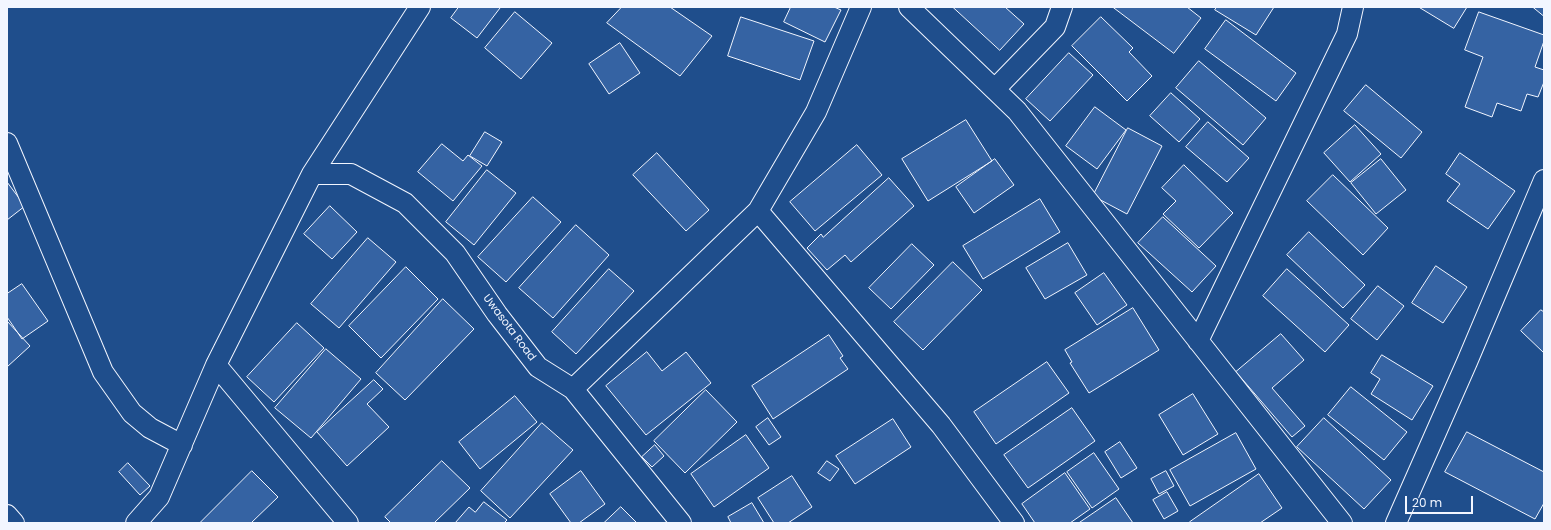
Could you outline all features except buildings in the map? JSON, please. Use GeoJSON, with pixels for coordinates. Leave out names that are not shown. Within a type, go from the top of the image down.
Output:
{"type":"FeatureCollection","features":[{"type":"Feature","properties":{"kind":"street"},"geometry":{"type":"LineString","coordinates":[[136,523],[159,497],[216,365],[312,174],[420,7]]}},
{"type":"Feature","properties":{"kind":"street"},"geometry":{"type":"LineString","coordinates":[[573,388],[758,211],[816,112],[860,7]]}},
{"type":"Feature","properties":{"kind":"street"},"geometry":{"type":"LineString","coordinates":[[909,7],[1017,111],[1342,523]]}},
{"type":"Feature","properties":{"kind":"street"},"geometry":{"type":"LineString","coordinates":[[995,89],[1055,27],[1062,7]]}},
{"type":"Feature","properties":{"kind":"street"},"geometry":{"type":"LineString","coordinates":[[1198,341],[1347,34],[1353,7]]}},
{"type":"Feature","properties":{"kind":"street"},"geometry":{"type":"LineString","coordinates":[[7,143],[103,372],[132,413],[150,428],[182,445]]}},
{"type":"Feature","properties":{"kind":"street","name":"Uwasota Road"},"geometry":{"type":"LineString","coordinates":[[312,174],[351,174],[405,204],[455,253],[497,314],[538,367],[573,388],[681,523]]}},
{"type":"Feature","properties":{"kind":"street"},"geometry":{"type":"LineString","coordinates":[[1396,523],[1467,362],[1544,180]]}},
{"type":"Feature","properties":{"kind":"street"},"geometry":{"type":"LineString","coordinates":[[758,211],[941,425],[1014,523]]}},
{"type":"Feature","properties":{"kind":"street"},"geometry":{"type":"LineString","coordinates":[[216,365],[348,523]]}},
{"type":"Feature","properties":{"kind":"street"},"geometry":{"type":"LineString","coordinates":[[7,515],[14,523]]}}]}
